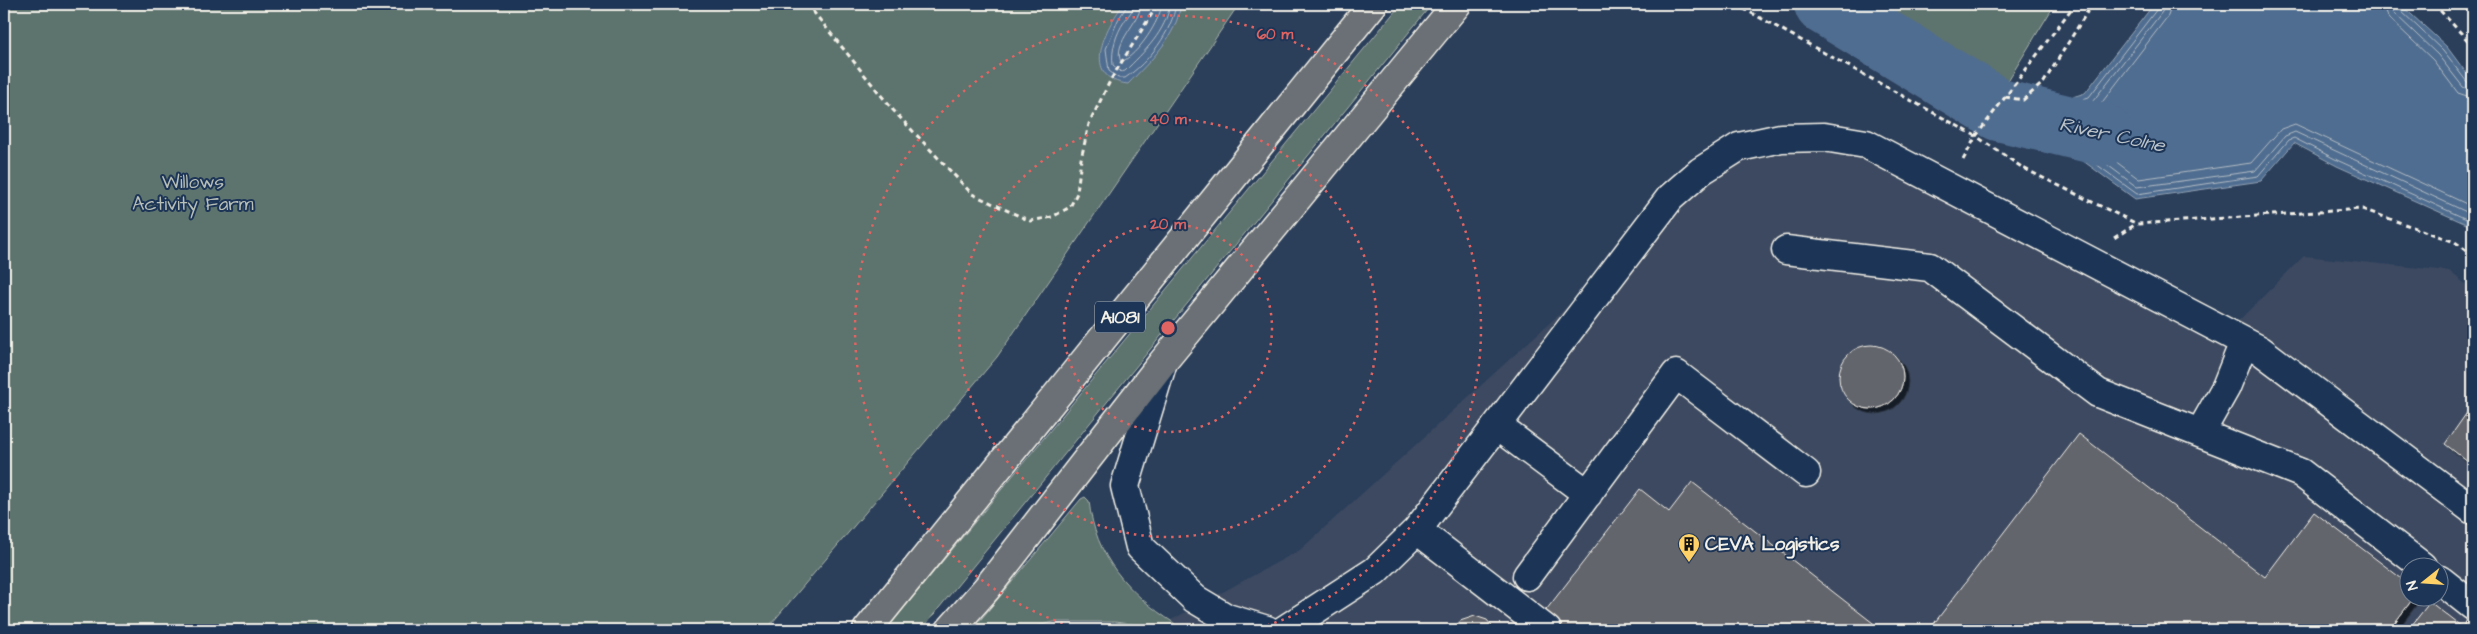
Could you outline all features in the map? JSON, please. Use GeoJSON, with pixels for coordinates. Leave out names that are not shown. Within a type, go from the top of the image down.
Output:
{"type":"FeatureCollection","features":[{"type":"Feature","properties":{"kind":"main road","name":"A1081"},"geometry":{"type":"LineString","coordinates":[[867,630],[1373,4]]}},
{"type":"Feature","properties":{"kind":"main road"},"geometry":{"type":"LineString","coordinates":[[950,630],[987,588],[1162,363],[1458,4]]}},
{"type":"Feature","properties":{"kind":"lane"},"geometry":{"type":"LineString","coordinates":[[1301,626],[1375,571],[1418,530],[1670,198],[1701,171],[1739,147],[1781,138],[1824,137],[1866,144],[2260,350],[2473,510]]}},
{"type":"Feature","properties":{"kind":"lane"},"geometry":{"type":"LineString","coordinates":[[1786,250],[1930,267],[2098,393],[2301,473],[2409,556]]}},
{"type":"Feature","properties":{"kind":"lane"},"geometry":{"type":"LineString","coordinates":[[2200,433],[2226,387],[2244,342]]}},
{"type":"Feature","properties":{"kind":"lane"},"geometry":{"type":"LineString","coordinates":[[1162,363],[1125,486],[1140,548],[1194,599],[1227,618],[1267,630]]}},
{"type":"Feature","properties":{"kind":"lane"},"geometry":{"type":"LineString","coordinates":[[1527,576],[1676,374],[1806,473]]}},
{"type":"Feature","properties":{"kind":"lane"},"geometry":{"type":"LineString","coordinates":[[1497,426],[1588,494]]}},
{"type":"Feature","properties":{"kind":"lane"},"geometry":{"type":"LineString","coordinates":[[1418,530],[1546,630]]}},
{"type":"Feature","properties":{"kind":"lane"},"geometry":{"type":"LineString","coordinates":[[2450,588],[2473,606]]}},
{"type":"Feature","properties":{"kind":"path"},"geometry":{"type":"LineString","coordinates":[[807,4],[894,110],[972,194],[1030,220],[1052,216],[1070,207],[1076,193],[1089,124],[1112,79],[1158,4]]}},
{"type":"Feature","properties":{"kind":"path"},"geometry":{"type":"LineString","coordinates":[[1735,4],[1976,136],[2023,168],[2137,224],[2362,209],[2455,242],[2473,255]]}},
{"type":"Feature","properties":{"kind":"path"},"geometry":{"type":"LineString","coordinates":[[1949,187],[1976,136],[1988,118],[2075,4]]}},
{"type":"Feature","properties":{"kind":"path"},"geometry":{"type":"LineString","coordinates":[[2005,97],[2022,100],[2044,82],[2092,4]]}},
{"type":"Feature","properties":{"kind":"path"},"geometry":{"type":"LineString","coordinates":[[2434,4],[2473,46]]}},
{"type":"Feature","properties":{"kind":"shaded area"},"geometry":{"type":"Polygon","coordinates":[[[1784,147],[1863,149],[2217,342],[2304,256],[2449,271],[2473,290],[2473,630],[1153,630],[1300,550],[1707,180],[1745,158],[1784,147]]]}},
{"type":"Feature","properties":{"kind":"green space","name":"Willows Activity Farm"},"geometry":{"type":"Polygon","coordinates":[[[4,4],[1239,4],[997,357],[766,630],[4,630],[4,4]]]}},
{"type":"Feature","properties":{"kind":"green space"},"geometry":{"type":"Polygon","coordinates":[[[1401,4],[1432,4],[921,630],[886,630],[1401,4]]]}},
{"type":"Feature","properties":{"kind":"green space"},"geometry":{"type":"Polygon","coordinates":[[[1839,4],[2055,4],[2001,92],[1855,16],[1839,4]]]}},
{"type":"Feature","properties":{"kind":"green space"},"geometry":{"type":"Polygon","coordinates":[[[1085,497],[1089,501],[1092,521],[1098,539],[1116,572],[1142,599],[1174,623],[1177,628],[1175,630],[1115,622],[1054,622],[1020,630],[972,630],[1081,499],[1085,497]]]}},
{"type":"Feature","properties":{"kind":"water"},"geometry":{"type":"Polygon","coordinates":[[[1124,4],[1181,4],[1174,27],[1168,38],[1154,57],[1128,84],[1113,80],[1104,73],[1101,63],[1104,38],[1124,4]]]}},
{"type":"Feature","properties":{"kind":"water"},"geometry":{"type":"Polygon","coordinates":[[[2154,4],[2400,4],[2447,47],[2473,82],[2473,227],[2337,166],[2294,143],[2261,181],[2135,199],[2019,114],[2085,93],[2154,4]]]}},
{"type":"Feature","properties":{"kind":"building"},"geometry":{"type":"Polygon","coordinates":[[[1865,345],[1877,345],[1894,354],[1901,365],[1903,377],[1901,389],[1894,400],[1877,409],[1865,409],[1853,404],[1844,395],[1839,383],[1839,371],[1844,359],[1853,350],[1865,345]]]}},
{"type":"Feature","properties":{"kind":"building"},"geometry":{"type":"Polygon","coordinates":[[[2473,404],[2473,466],[2445,444],[2473,404]]]}},
{"type":"Feature","properties":{"kind":"building"},"geometry":{"type":"Polygon","coordinates":[[[2079,434],[2265,577],[2314,512],[2400,577],[2400,606],[2407,606],[2390,629],[2392,630],[1929,630],[2079,434]]]}},
{"type":"Feature","properties":{"kind":"building","name":"CEVA Logistics"},"geometry":{"type":"Polygon","coordinates":[[[1692,482],[1882,630],[1564,630],[1543,614],[1640,489],[1669,512],[1692,482]]]}},
{"type":"Feature","properties":{"kind":"building"},"geometry":{"type":"Polygon","coordinates":[[[2427,606],[2435,606],[2462,627],[2468,619],[2473,623],[2473,630],[2408,630],[2427,606]]]}},
{"type":"Feature","properties":{"kind":"building"},"geometry":{"type":"Polygon","coordinates":[[[1475,616],[1487,620],[1495,630],[1453,630],[1460,621],[1475,616]]]}},
{"type":"Feature","properties":{"kind":"waterway","name":"River Colne"},"geometry":{"type":"LineString","coordinates":[[1825,4],[1999,110],[2103,135]]}},
{"type":"Feature","properties":{"kind":"place","name":"CEVA Logistics"},"geometry":{"type":"Point","coordinates":[1689,563]}}]}
